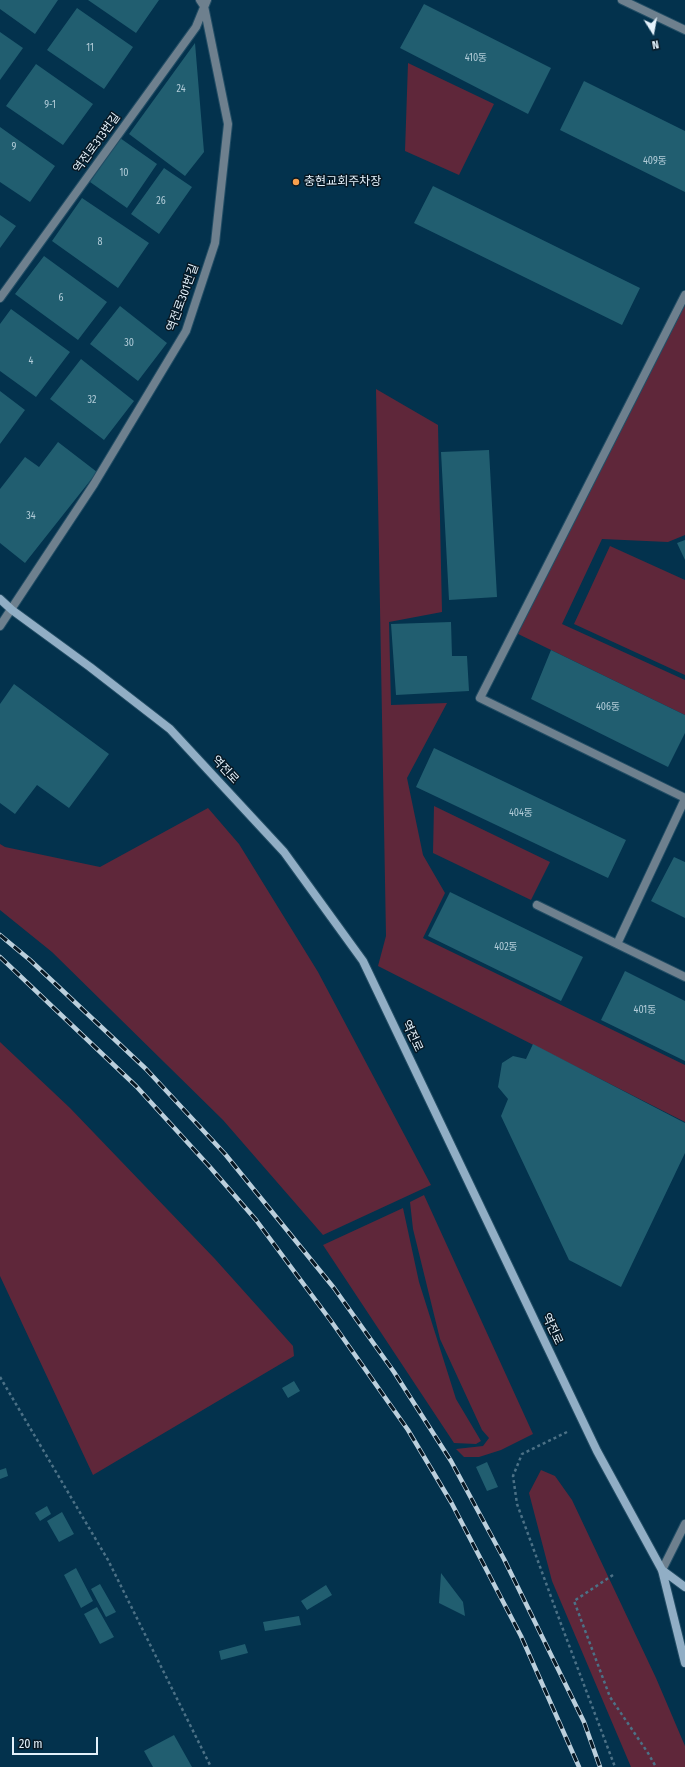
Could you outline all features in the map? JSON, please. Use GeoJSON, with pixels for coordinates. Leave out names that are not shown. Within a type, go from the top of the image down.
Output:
{"type":"FeatureCollection","features":[{"type":"Feature","properties":{"kind":"main road","name":"역전로"},"geometry":{"type":"LineString","coordinates":[[0,600],[170,729],[284,852],[363,962],[584,1424],[662,1570],[684,1657]]}},
{"type":"Feature","properties":{"kind":"main road","name":"역전로"},"geometry":{"type":"LineString","coordinates":[[0,607],[12,610]]}},
{"type":"Feature","properties":{"kind":"main road","name":"역전로"},"geometry":{"type":"LineString","coordinates":[[662,1570],[685,1587]]}},
{"type":"Feature","properties":{"kind":"street"},"geometry":{"type":"LineString","coordinates":[[622,0],[685,30]]}},
{"type":"Feature","properties":{"kind":"street","name":"역전로313번길"},"geometry":{"type":"LineString","coordinates":[[0,298],[196,27],[204,2]]}},
{"type":"Feature","properties":{"kind":"street","name":"역전로301번길"},"geometry":{"type":"LineString","coordinates":[[0,626],[94,484],[186,331],[215,243],[228,124],[204,2]]}},
{"type":"Feature","properties":{"kind":"street"},"geometry":{"type":"LineString","coordinates":[[617,944],[685,798],[480,698],[685,295]]}},
{"type":"Feature","properties":{"kind":"street"},"geometry":{"type":"LineString","coordinates":[[537,905],[685,977]]}},
{"type":"Feature","properties":{"kind":"street"},"geometry":{"type":"LineString","coordinates":[[662,1570],[685,1524]]}},
{"type":"Feature","properties":{"kind":"path"},"geometry":{"type":"LineString","coordinates":[[0,1378],[108,1560],[211,1767]]}},
{"type":"Feature","properties":{"kind":"path"},"geometry":{"type":"LineString","coordinates":[[584,1424],[522,1454],[513,1476],[517,1504],[615,1767]]}},
{"type":"Feature","properties":{"kind":"path"},"geometry":{"type":"LineString","coordinates":[[613,1575],[574,1601],[610,1697],[656,1767]]}},
{"type":"Feature","properties":{"kind":"shaded area"},"geometry":{"type":"Polygon","coordinates":[[[408,63],[494,104],[459,175],[405,151],[408,63]]]}},
{"type":"Feature","properties":{"kind":"shaded area"},"geometry":{"type":"Polygon","coordinates":[[[685,295],[685,535],[668,542],[602,539],[562,624],[685,680],[685,715],[514,632],[685,295]]]}},
{"type":"Feature","properties":{"kind":"shaded area"},"geometry":{"type":"Polygon","coordinates":[[[376,389],[438,425],[442,612],[389,622],[391,705],[447,703],[407,778],[423,855],[445,893],[423,938],[685,1065],[685,1122],[378,966],[386,936],[376,389]]]}},
{"type":"Feature","properties":{"kind":"shaded area"},"geometry":{"type":"Polygon","coordinates":[[[610,546],[685,580],[685,675],[574,624],[610,546]]]}},
{"type":"Feature","properties":{"kind":"shaded area"},"geometry":{"type":"Polygon","coordinates":[[[434,806],[550,862],[531,900],[433,853],[434,806]]]}},
{"type":"Feature","properties":{"kind":"shaded area"},"geometry":{"type":"Polygon","coordinates":[[[208,808],[239,844],[318,972],[431,1185],[323,1235],[223,1120],[52,952],[0,910],[0,844],[5,847],[100,867],[208,808]]]}},
{"type":"Feature","properties":{"kind":"shaded area"},"geometry":{"type":"Polygon","coordinates":[[[0,1042],[70,1108],[215,1259],[293,1346],[294,1356],[93,1475],[0,1276],[0,1042]]]}},
{"type":"Feature","properties":{"kind":"shaded area"},"geometry":{"type":"Polygon","coordinates":[[[424,1195],[533,1434],[501,1450],[479,1457],[464,1457],[456,1449],[483,1446],[489,1438],[482,1430],[440,1339],[413,1229],[410,1202],[424,1195]]]}},
{"type":"Feature","properties":{"kind":"shaded area"},"geometry":{"type":"Polygon","coordinates":[[[403,1208],[419,1282],[456,1399],[481,1441],[476,1444],[454,1443],[323,1245],[403,1208]]]}},
{"type":"Feature","properties":{"kind":"shaded area"},"geometry":{"type":"Polygon","coordinates":[[[541,1470],[555,1476],[572,1500],[656,1678],[685,1746],[685,1767],[631,1767],[552,1581],[529,1493],[541,1470]]]}},
{"type":"Feature","properties":{"kind":"building"},"geometry":{"type":"Polygon","coordinates":[[[0,0],[58,0],[35,34],[0,9],[0,0]]]}},
{"type":"Feature","properties":{"kind":"building"},"geometry":{"type":"Polygon","coordinates":[[[88,0],[159,0],[136,33],[88,0]]]}},
{"type":"Feature","properties":{"kind":"building"},"geometry":{"type":"Polygon","coordinates":[[[424,4],[551,68],[528,114],[400,48],[424,4]]]}},
{"type":"Feature","properties":{"kind":"building"},"geometry":{"type":"Polygon","coordinates":[[[77,8],[133,47],[104,89],[47,50],[77,8]]]}},
{"type":"Feature","properties":{"kind":"building"},"geometry":{"type":"Polygon","coordinates":[[[0,32],[23,48],[0,80],[0,32]]]}},
{"type":"Feature","properties":{"kind":"building"},"geometry":{"type":"Polygon","coordinates":[[[195,43],[204,152],[185,176],[129,134],[195,43]]]}},
{"type":"Feature","properties":{"kind":"building"},"geometry":{"type":"Polygon","coordinates":[[[36,64],[93,104],[63,145],[6,106],[36,64]]]}},
{"type":"Feature","properties":{"kind":"building"},"geometry":{"type":"Polygon","coordinates":[[[584,81],[685,131],[685,192],[560,130],[584,81]]]}},
{"type":"Feature","properties":{"kind":"building"},"geometry":{"type":"Polygon","coordinates":[[[0,127],[55,166],[30,202],[0,182],[0,127]]]}},
{"type":"Feature","properties":{"kind":"building"},"geometry":{"type":"Polygon","coordinates":[[[120,138],[157,164],[127,208],[90,182],[120,138]]]}},
{"type":"Feature","properties":{"kind":"building"},"geometry":{"type":"Polygon","coordinates":[[[164,168],[192,187],[159,234],[131,214],[164,168]]]}},
{"type":"Feature","properties":{"kind":"building"},"geometry":{"type":"Polygon","coordinates":[[[433,186],[640,288],[622,325],[414,223],[433,186]]]}},
{"type":"Feature","properties":{"kind":"building"},"geometry":{"type":"Polygon","coordinates":[[[82,198],[149,243],[118,288],[52,241],[82,198]]]}},
{"type":"Feature","properties":{"kind":"building"},"geometry":{"type":"Polygon","coordinates":[[[0,215],[16,226],[0,248],[0,215]]]}},
{"type":"Feature","properties":{"kind":"building"},"geometry":{"type":"Polygon","coordinates":[[[44,256],[107,302],[78,340],[15,294],[44,256]]]}},
{"type":"Feature","properties":{"kind":"building"},"geometry":{"type":"Polygon","coordinates":[[[120,306],[167,343],[138,381],[90,344],[120,306]]]}},
{"type":"Feature","properties":{"kind":"building"},"geometry":{"type":"Polygon","coordinates":[[[11,309],[70,352],[36,397],[0,371],[0,324],[11,309]]]}},
{"type":"Feature","properties":{"kind":"building"},"geometry":{"type":"Polygon","coordinates":[[[81,359],[134,401],[104,440],[50,399],[81,359]]]}},
{"type":"Feature","properties":{"kind":"building"},"geometry":{"type":"Polygon","coordinates":[[[0,391],[25,410],[0,444],[0,391]]]}},
{"type":"Feature","properties":{"kind":"building"},"geometry":{"type":"Polygon","coordinates":[[[58,442],[97,472],[25,563],[0,543],[0,489],[25,457],[39,467],[58,442]]]}},
{"type":"Feature","properties":{"kind":"building"},"geometry":{"type":"Polygon","coordinates":[[[489,450],[497,597],[449,600],[441,452],[489,450]]]}},
{"type":"Feature","properties":{"kind":"building"},"geometry":{"type":"Polygon","coordinates":[[[685,540],[685,560],[677,543],[685,540]]]}},
{"type":"Feature","properties":{"kind":"building"},"geometry":{"type":"Polygon","coordinates":[[[451,622],[452,656],[467,656],[469,691],[396,695],[391,624],[451,622]]]}},
{"type":"Feature","properties":{"kind":"building"},"geometry":{"type":"Polygon","coordinates":[[[551,650],[685,715],[685,733],[668,767],[531,699],[551,650]]]}},
{"type":"Feature","properties":{"kind":"building"},"geometry":{"type":"Polygon","coordinates":[[[14,684],[109,754],[69,808],[37,785],[15,814],[0,803],[0,704],[14,684]]]}},
{"type":"Feature","properties":{"kind":"building"},"geometry":{"type":"Polygon","coordinates":[[[434,748],[626,840],[608,878],[416,787],[434,748]]]}},
{"type":"Feature","properties":{"kind":"building"},"geometry":{"type":"Polygon","coordinates":[[[674,857],[685,862],[685,918],[651,901],[674,857]]]}},
{"type":"Feature","properties":{"kind":"building"},"geometry":{"type":"Polygon","coordinates":[[[450,892],[583,957],[561,1001],[428,936],[450,892]]]}},
{"type":"Feature","properties":{"kind":"building"},"geometry":{"type":"Polygon","coordinates":[[[625,971],[685,1001],[685,1061],[601,1020],[625,971]]]}},
{"type":"Feature","properties":{"kind":"building"},"geometry":{"type":"Polygon","coordinates":[[[533,1044],[685,1123],[685,1153],[621,1287],[569,1260],[501,1116],[508,1099],[498,1087],[502,1063],[513,1056],[526,1059],[533,1044]]]}},
{"type":"Feature","properties":{"kind":"building"},"geometry":{"type":"Polygon","coordinates":[[[294,1381],[300,1391],[288,1398],[282,1388],[294,1381]]]}},
{"type":"Feature","properties":{"kind":"building"},"geometry":{"type":"Polygon","coordinates":[[[487,1462],[498,1487],[487,1491],[476,1467],[487,1462]]]}},
{"type":"Feature","properties":{"kind":"building"},"geometry":{"type":"Polygon","coordinates":[[[6,1468],[8,1476],[0,1479],[0,1470],[6,1468]]]}},
{"type":"Feature","properties":{"kind":"building"},"geometry":{"type":"Polygon","coordinates":[[[47,1506],[51,1514],[40,1521],[35,1513],[47,1506]]]}},
{"type":"Feature","properties":{"kind":"building"},"geometry":{"type":"Polygon","coordinates":[[[62,1512],[74,1534],[59,1542],[47,1521],[62,1512]]]}},
{"type":"Feature","properties":{"kind":"building"},"geometry":{"type":"Polygon","coordinates":[[[76,1568],[93,1601],[81,1608],[64,1575],[76,1568]]]}},
{"type":"Feature","properties":{"kind":"building"},"geometry":{"type":"Polygon","coordinates":[[[441,1573],[463,1602],[465,1616],[439,1603],[441,1573]]]}},
{"type":"Feature","properties":{"kind":"building"},"geometry":{"type":"Polygon","coordinates":[[[100,1584],[116,1612],[106,1617],[91,1589],[100,1584]]]}},
{"type":"Feature","properties":{"kind":"building"},"geometry":{"type":"Polygon","coordinates":[[[326,1585],[332,1595],[307,1610],[301,1601],[326,1585]]]}},
{"type":"Feature","properties":{"kind":"building"},"geometry":{"type":"Polygon","coordinates":[[[97,1607],[114,1637],[100,1644],[84,1614],[97,1607]]]}},
{"type":"Feature","properties":{"kind":"building"},"geometry":{"type":"Polygon","coordinates":[[[299,1616],[301,1625],[265,1631],[263,1622],[299,1616]]]}},
{"type":"Feature","properties":{"kind":"building"},"geometry":{"type":"Polygon","coordinates":[[[245,1644],[248,1653],[221,1660],[219,1651],[245,1644]]]}},
{"type":"Feature","properties":{"kind":"building"},"geometry":{"type":"Polygon","coordinates":[[[174,1735],[192,1767],[153,1767],[144,1751],[174,1735]]]}},
{"type":"Feature","properties":{"kind":"railway"},"geometry":{"type":"LineString","coordinates":[[0,935],[30,960],[146,1069],[225,1154],[334,1288],[394,1372],[451,1461],[504,1559],[584,1722],[600,1767]]}},
{"type":"Feature","properties":{"kind":"railway"},"geometry":{"type":"LineString","coordinates":[[0,957],[136,1086],[209,1166],[256,1220],[331,1321],[408,1430],[451,1502],[521,1636],[579,1767]]}},
{"type":"Feature","properties":{"kind":"place","name":"충현교회주차장"},"geometry":{"type":"Point","coordinates":[296,182]}}]}
